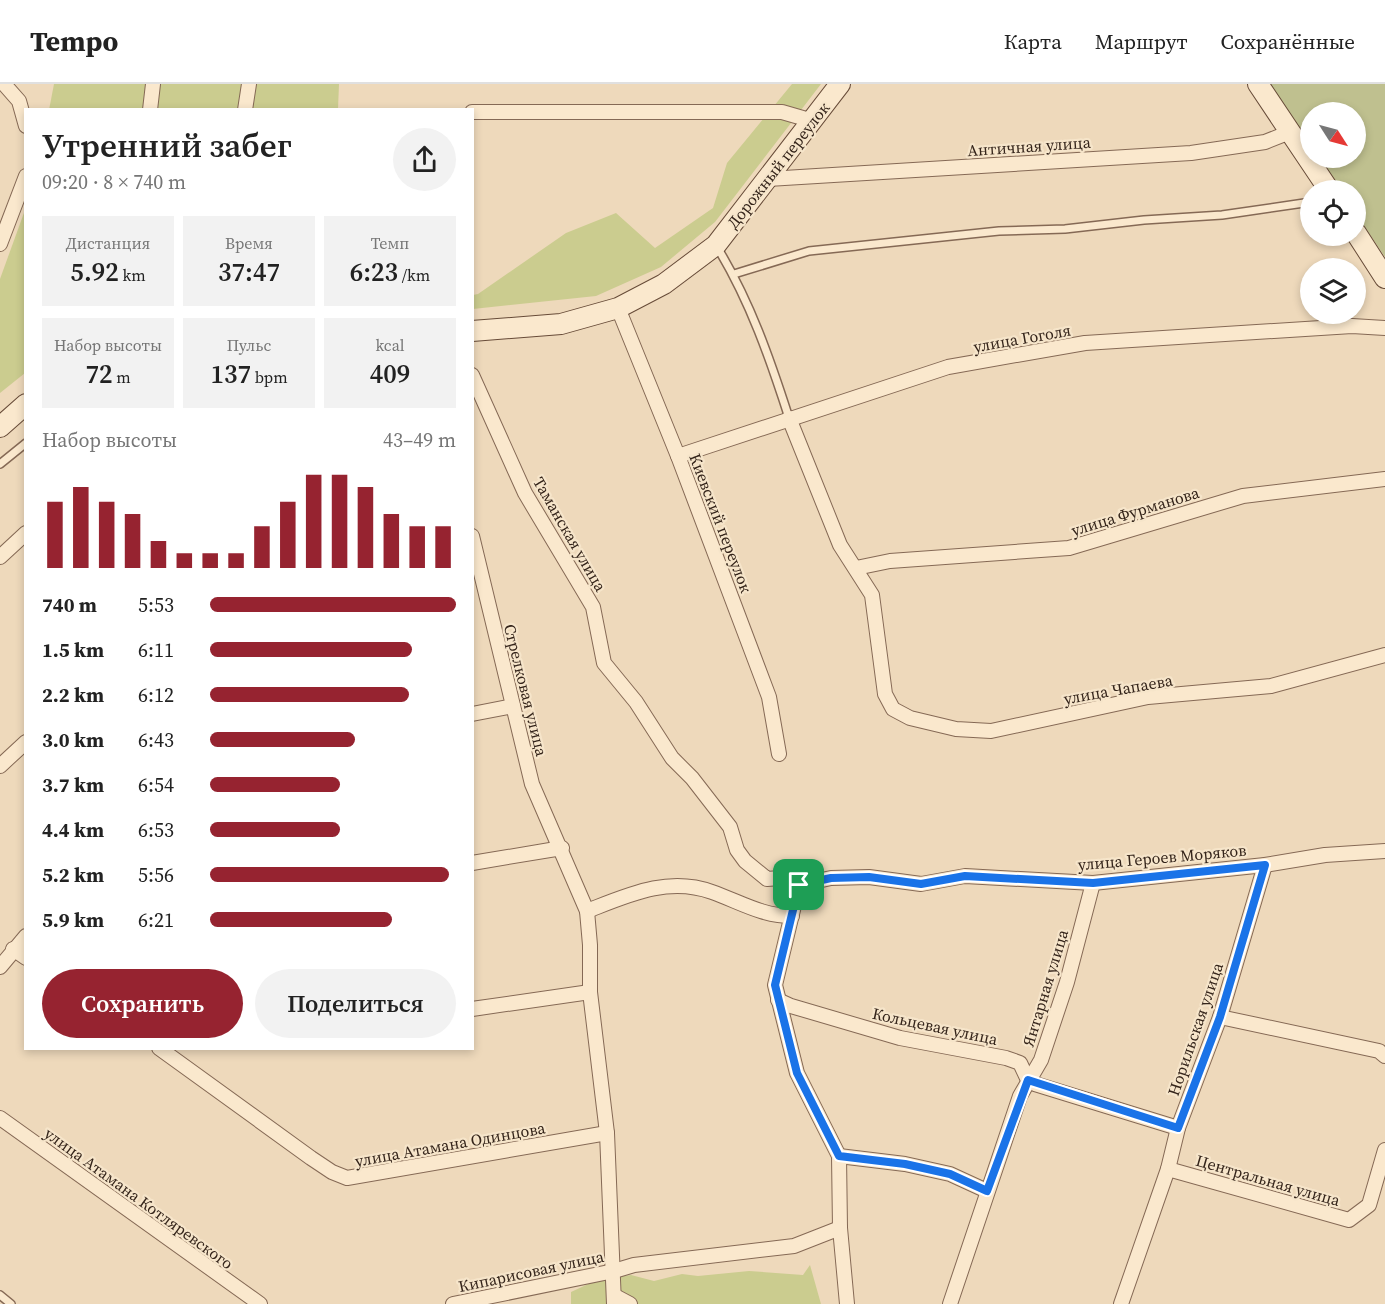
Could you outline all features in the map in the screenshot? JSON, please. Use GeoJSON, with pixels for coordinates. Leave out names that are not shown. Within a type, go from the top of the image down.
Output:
{"type":"FeatureCollection","features":[{"type":"Feature","properties":{"kind":"main road","name":"Дорожный переулок"},"geometry":{"type":"LineString","coordinates":[[474,331],[561,324],[618,308],[664,284],[716,245],[840,84]]}},
{"type":"Feature","properties":{"kind":"main road"},"geometry":{"type":"LineString","coordinates":[[1258,84],[1322,180]]}},
{"type":"Feature","properties":{"kind":"main road"},"geometry":{"type":"LineString","coordinates":[[1365,246],[1385,278]]}},
{"type":"Feature","properties":{"kind":"main road"},"geometry":{"type":"LineString","coordinates":[[0,427],[24,406]]}},
{"type":"Feature","properties":{"kind":"street"},"geometry":{"type":"LineString","coordinates":[[4,84],[19,101],[24,119]]}},
{"type":"Feature","properties":{"kind":"street"},"geometry":{"type":"LineString","coordinates":[[150,108],[153,84]]}},
{"type":"Feature","properties":{"kind":"street"},"geometry":{"type":"LineString","coordinates":[[245,108],[249,84]]}},
{"type":"Feature","properties":{"kind":"street"},"geometry":{"type":"LineString","coordinates":[[474,112],[782,112],[813,121]]}},
{"type":"Feature","properties":{"kind":"street","name":"Античная улица"},"geometry":{"type":"LineString","coordinates":[[768,179],[1191,153],[1265,142],[1290,132]]}},
{"type":"Feature","properties":{"kind":"street"},"geometry":{"type":"LineString","coordinates":[[0,244],[24,181]]}},
{"type":"Feature","properties":{"kind":"street","name":"Киевский переулок"},"geometry":{"type":"LineString","coordinates":[[618,308],[678,456],[769,697],[779,754]]}},
{"type":"Feature","properties":{"kind":"street","name":"улица Гоголя"},"geometry":{"type":"LineString","coordinates":[[678,456],[948,367],[1085,344],[1352,326],[1385,328]]}},
{"type":"Feature","properties":{"kind":"street","name":"Таманская улица"},"geometry":{"type":"LineString","coordinates":[[474,379],[525,493],[593,607],[603,663],[636,702],[672,758],[692,778],[730,827],[737,850],[745,861],[768,879],[780,878],[799,885]]}},
{"type":"Feature","properties":{"kind":"street"},"geometry":{"type":"LineString","coordinates":[[789,418],[840,545],[856,568]]}},
{"type":"Feature","properties":{"kind":"street","name":"улица Фурманова"},"geometry":{"type":"LineString","coordinates":[[856,568],[890,561],[1069,548],[1243,496],[1385,479]]}},
{"type":"Feature","properties":{"kind":"street"},"geometry":{"type":"LineString","coordinates":[[0,557],[24,535]]}},
{"type":"Feature","properties":{"kind":"street","name":"Стрелковая улица"},"geometry":{"type":"LineString","coordinates":[[474,554],[477,582],[513,706],[532,784],[562,848],[587,911],[590,992],[607,1133],[615,1300]]}},
{"type":"Feature","properties":{"kind":"street","name":"улица Чапаева"},"geometry":{"type":"LineString","coordinates":[[856,568],[872,595],[885,694],[893,709],[926,723],[956,729],[991,731],[1148,697],[1272,686],[1385,655]]}},
{"type":"Feature","properties":{"kind":"street"},"geometry":{"type":"LineString","coordinates":[[474,714],[513,706]]}},
{"type":"Feature","properties":{"kind":"street"},"geometry":{"type":"LineString","coordinates":[[0,766],[24,744]]}},
{"type":"Feature","properties":{"kind":"street"},"geometry":{"type":"LineString","coordinates":[[474,863],[562,848]]}},
{"type":"Feature","properties":{"kind":"street","name":"улица Героев Моряков"},"geometry":{"type":"LineString","coordinates":[[799,885],[831,878],[869,877],[921,884],[965,876],[1093,883],[1265,865],[1325,855],[1385,851]]}},
{"type":"Feature","properties":{"kind":"street","name":"Норильская улица"},"geometry":{"type":"LineString","coordinates":[[1121,1304],[1168,1168],[1178,1128],[1220,1017],[1265,865]]}},
{"type":"Feature","properties":{"kind":"street","name":"Янтарная улица"},"geometry":{"type":"LineString","coordinates":[[950,1304],[987,1191],[1028,1080],[1041,1060],[1067,982],[1093,883]]}},
{"type":"Feature","properties":{"kind":"street"},"geometry":{"type":"LineString","coordinates":[[587,911],[667,884],[710,891],[776,916],[792,916]]}},
{"type":"Feature","properties":{"kind":"street"},"geometry":{"type":"LineString","coordinates":[[799,885],[775,985],[797,1073],[839,1156],[840,1228],[847,1304]]}},
{"type":"Feature","properties":{"kind":"street"},"geometry":{"type":"LineString","coordinates":[[0,967],[24,938]]}},
{"type":"Feature","properties":{"kind":"street"},"geometry":{"type":"LineString","coordinates":[[13,949],[24,956]]}},
{"type":"Feature","properties":{"kind":"street"},"geometry":{"type":"LineString","coordinates":[[474,1009],[590,992]]}},
{"type":"Feature","properties":{"kind":"street","name":"Кольцевая улица"},"geometry":{"type":"LineString","coordinates":[[778,1000],[790,1006],[900,1038],[1006,1058],[1020,1064],[1028,1080],[1178,1128]]}},
{"type":"Feature","properties":{"kind":"street"},"geometry":{"type":"LineString","coordinates":[[1220,1017],[1379,1051],[1385,1056]]}},
{"type":"Feature","properties":{"kind":"street","name":"улица Атамана Одинцова"},"geometry":{"type":"LineString","coordinates":[[162,1050],[310,1158],[332,1172],[347,1178],[607,1133]]}},
{"type":"Feature","properties":{"kind":"street","name":"улица Атамана Котляревского"},"geometry":{"type":"LineString","coordinates":[[0,1118],[260,1304]]}},
{"type":"Feature","properties":{"kind":"street","name":"Центральная улица"},"geometry":{"type":"LineString","coordinates":[[1168,1168],[1349,1220],[1369,1205],[1385,1150]]}},
{"type":"Feature","properties":{"kind":"street"},"geometry":{"type":"LineString","coordinates":[[839,1156],[905,1164],[950,1174],[987,1191]]}},
{"type":"Feature","properties":{"kind":"street","name":"Кипарисовая улица"},"geometry":{"type":"LineString","coordinates":[[453,1304],[615,1271],[634,1265],[794,1246],[840,1228]]}},
{"type":"Feature","properties":{"kind":"street"},"geometry":{"type":"LineString","coordinates":[[615,1300],[630,1304]]}},
{"type":"Feature","properties":{"kind":"lane"},"geometry":{"type":"LineString","coordinates":[[734,274],[809,250],[999,231],[1065,229],[1144,220],[1222,216],[1300,204]]}},
{"type":"Feature","properties":{"kind":"lane"},"geometry":{"type":"LineString","coordinates":[[716,245],[734,274],[765,346],[789,418]]}},
{"type":"Feature","properties":{"kind":"lane"},"geometry":{"type":"LineString","coordinates":[[0,464],[24,445]]}},
{"type":"Feature","properties":{"kind":"lane"},"geometry":{"type":"LineString","coordinates":[[0,1295],[11,1304]]}},
{"type":"Feature","properties":{"kind":"green space"},"geometry":{"type":"Polygon","coordinates":[[[54,84],[339,84],[338,108],[49,108],[54,84]]]}},
{"type":"Feature","properties":{"kind":"green space"},"geometry":{"type":"Polygon","coordinates":[[[792,84],[821,84],[715,222],[661,267],[596,296],[474,309],[474,295],[566,233],[616,213],[655,248],[713,208],[727,163],[792,84]]]}},
{"type":"Feature","properties":{"kind":"green space"},"geometry":{"type":"Polygon","coordinates":[[[1268,84],[1385,84],[1385,257],[1366,229],[1366,180],[1333,180],[1325,168],[1366,168],[1366,102],[1300,102],[1300,132],[1268,84]]]}},
{"type":"Feature","properties":{"kind":"green space"},"geometry":{"type":"Polygon","coordinates":[[[24,213],[24,374],[0,393],[0,279],[24,213]]]}},
{"type":"Feature","properties":{"kind":"green space"},"geometry":{"type":"Polygon","coordinates":[[[810,1265],[821,1304],[571,1304],[571,1292],[599,1279],[631,1275],[654,1281],[682,1274],[698,1276],[749,1271],[803,1275],[810,1265]]]}},
{"type":"Feature","properties":{"kind":"route"},"geometry":{"type":"LineString","coordinates":[[1265,865],[1220,1017],[1178,1128],[1028,1080],[1020,1096],[987,1191],[950,1174],[905,1164],[839,1156],[797,1073],[775,985],[799,885],[831,878],[869,877],[921,884],[965,876],[1093,883],[1265,865]]}}]}
